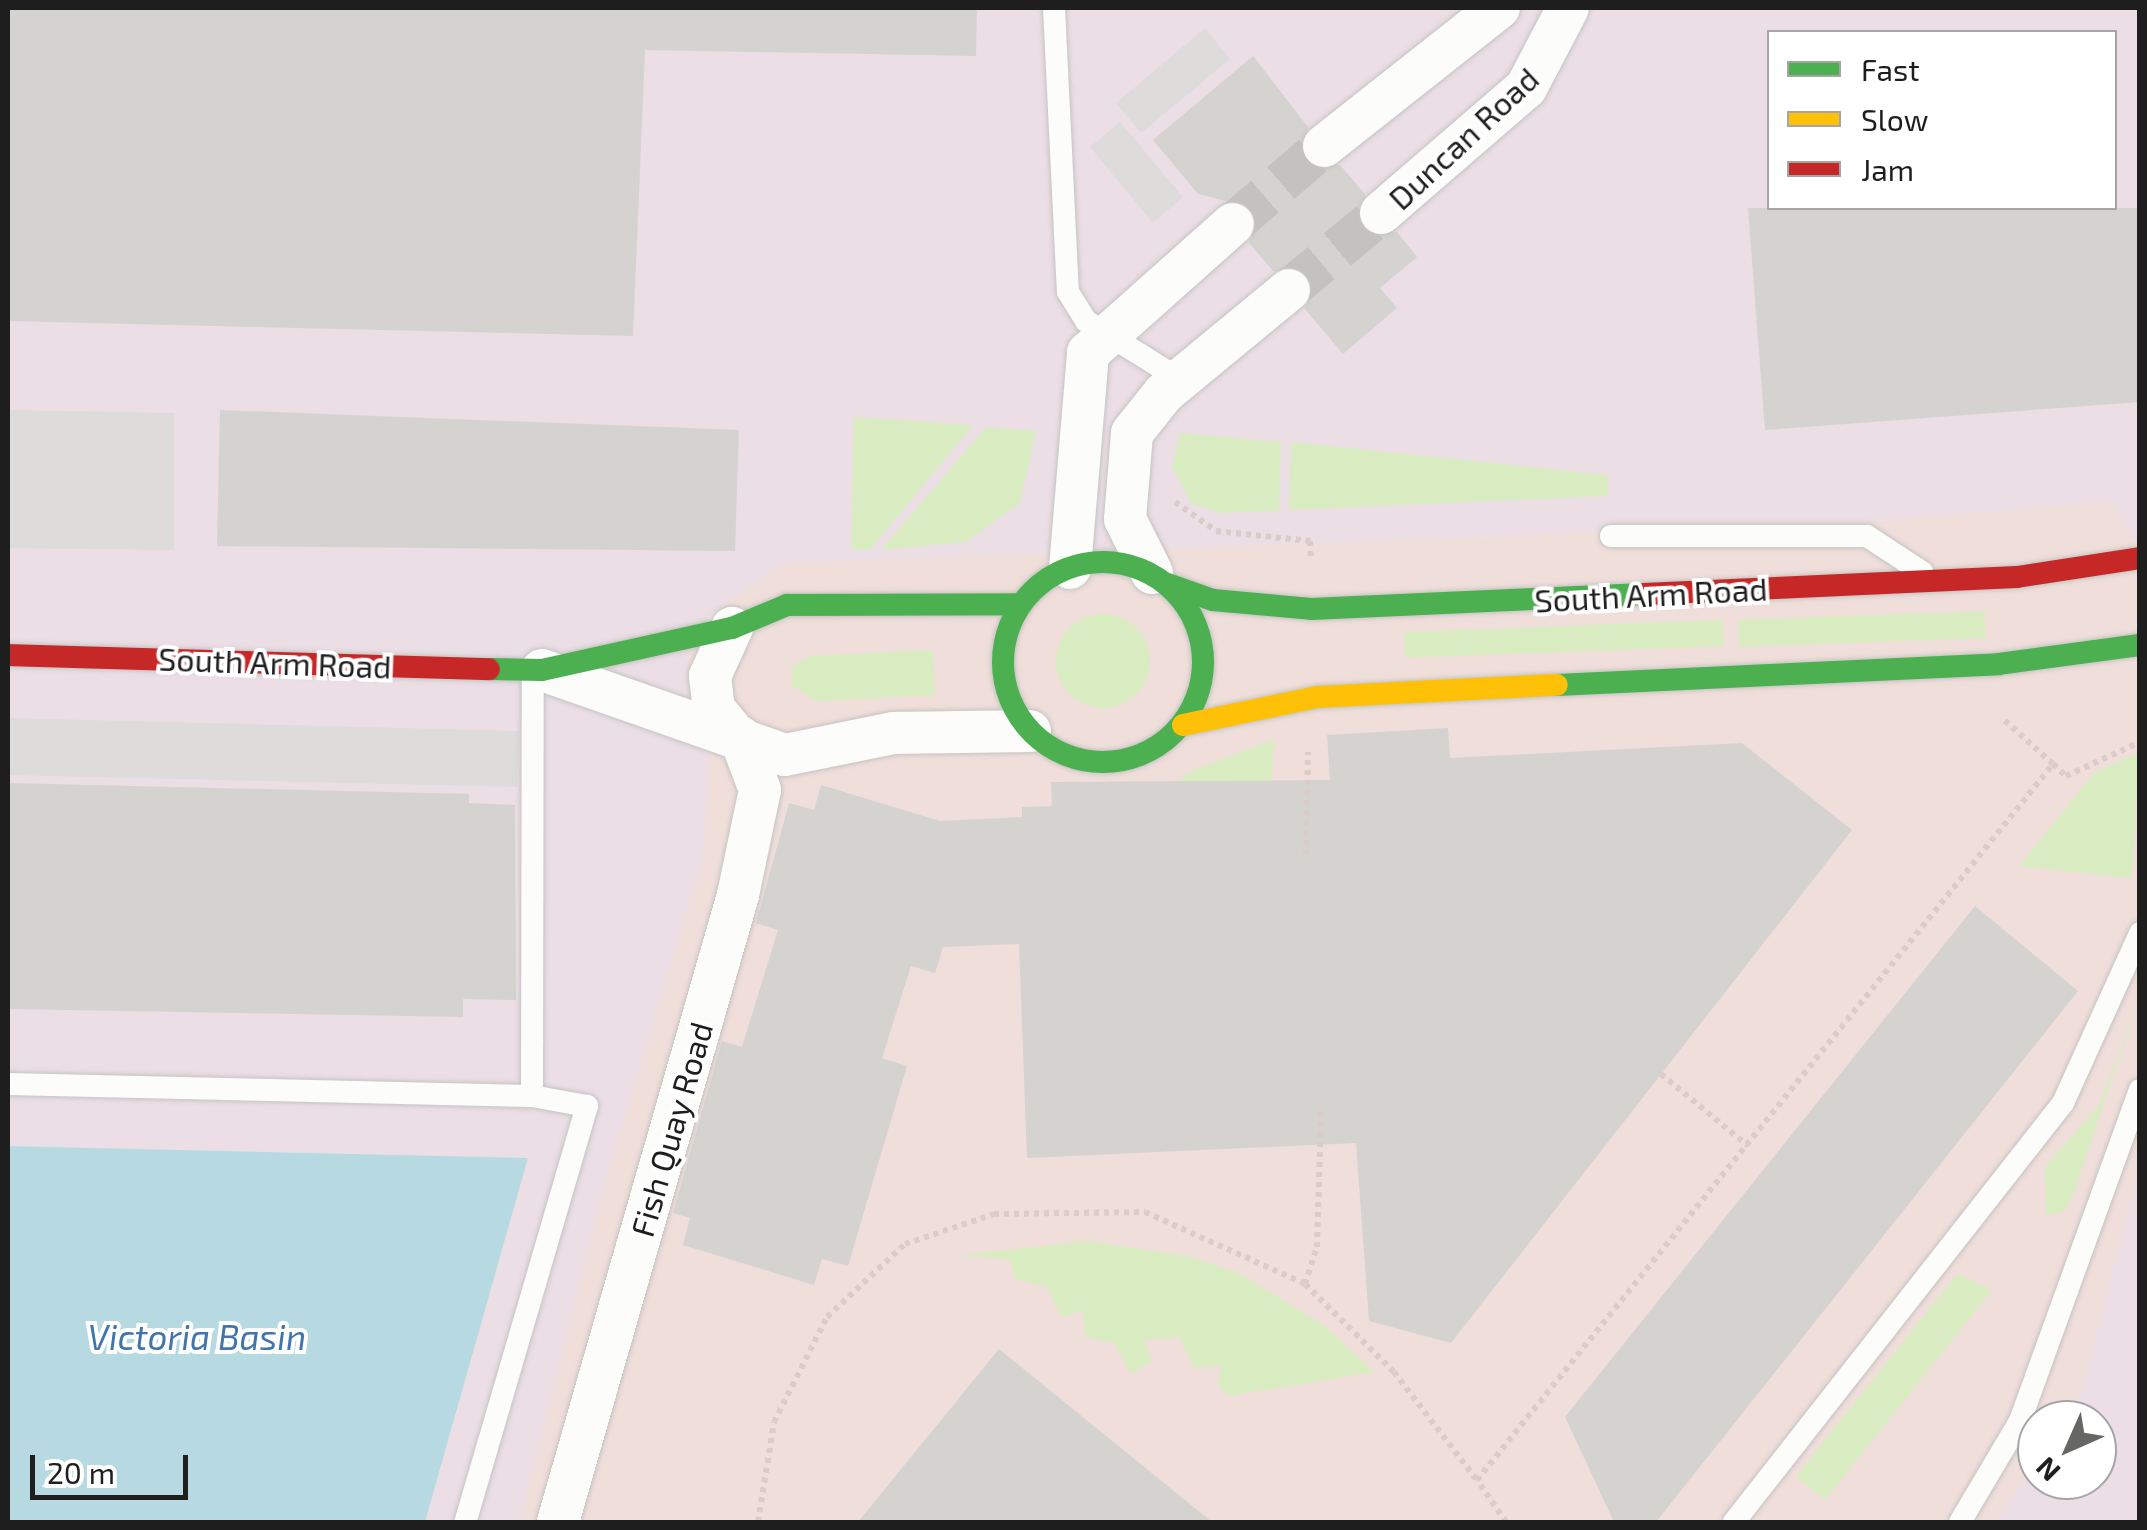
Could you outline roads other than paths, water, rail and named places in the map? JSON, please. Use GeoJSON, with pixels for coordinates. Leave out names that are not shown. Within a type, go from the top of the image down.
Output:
{"type":"FeatureCollection","features":[{"type":"Feature","properties":{"kind":"street"},"geometry":{"type":"LineString","coordinates":[[1324,146],[1499,8]]}},
{"type":"Feature","properties":{"kind":"street","name":"Duncan Road"},"geometry":{"type":"LineString","coordinates":[[1381,213],[1526,88],[1568,8]]}},
{"type":"Feature","properties":{"kind":"street"},"geometry":{"type":"LineString","coordinates":[[1070,568],[1080,380],[1102,334],[1233,224]]}},
{"type":"Feature","properties":{"kind":"street"},"geometry":{"type":"LineString","coordinates":[[1159,578],[1116,562],[1070,568],[1021,604],[1002,669],[1030,731],[1052,750],[1108,764],[1162,744],[1183,724],[1204,660],[1188,607],[1159,578],[1125,519],[1128,450],[1139,420],[1180,380],[1290,290]]}},
{"type":"Feature","properties":{"kind":"street","name":"South Arm Road"},"geometry":{"type":"LineString","coordinates":[[1159,578],[1213,600],[1311,609],[1936,581],[2140,558]]}},
{"type":"Feature","properties":{"kind":"street","name":"South Arm Road"},"geometry":{"type":"LineString","coordinates":[[8,655],[538,670],[732,628],[787,604],[1021,604]]}},
{"type":"Feature","properties":{"kind":"street","name":"Fish Quay Road"},"geometry":{"type":"LineString","coordinates":[[558,1522],[738,896],[760,790],[735,733],[714,708],[710,676],[732,628]]}},
{"type":"Feature","properties":{"kind":"street"},"geometry":{"type":"LineString","coordinates":[[1183,724],[1317,696],[2129,648]]}},
{"type":"Feature","properties":{"kind":"street","name":"South Arm Road"},"geometry":{"type":"LineString","coordinates":[[538,670],[735,733],[785,755],[893,733],[1030,731]]}},
{"type":"Feature","properties":{"kind":"lane"},"geometry":{"type":"LineString","coordinates":[[1054,8],[1068,292],[1102,334],[1180,380]]}},
{"type":"Feature","properties":{"kind":"lane"},"geometry":{"type":"LineString","coordinates":[[1611,536],[1868,536],[1936,581]]}},
{"type":"Feature","properties":{"kind":"lane"},"geometry":{"type":"LineString","coordinates":[[2129,648],[2140,679]]}},
{"type":"Feature","properties":{"kind":"lane"},"geometry":{"type":"LineString","coordinates":[[532,1096],[538,670]]}},
{"type":"Feature","properties":{"kind":"lane"},"geometry":{"type":"LineString","coordinates":[[1734,1522],[2063,1103],[2140,933]]}},
{"type":"Feature","properties":{"kind":"lane"},"geometry":{"type":"LineString","coordinates":[[8,1084],[532,1096],[587,1106],[466,1522]]}},
{"type":"Feature","properties":{"kind":"lane"},"geometry":{"type":"LineString","coordinates":[[1960,1522],[2020,1421],[2140,1090]]}},
{"type":"Feature","properties":{"kind":"water","name":"Victoria Basin"},"geometry":{"type":"Polygon","coordinates":[[[8,1146],[528,1158],[425,1522],[8,1522],[8,1146]]]}},
{"type":"Feature","properties":{"kind":"tunnel"},"geometry":{"type":"LineString","coordinates":[[1233,224],[1324,146]]}},
{"type":"Feature","properties":{"kind":"tunnel"},"geometry":{"type":"LineString","coordinates":[[1289,290],[1381,213]]}}]}
